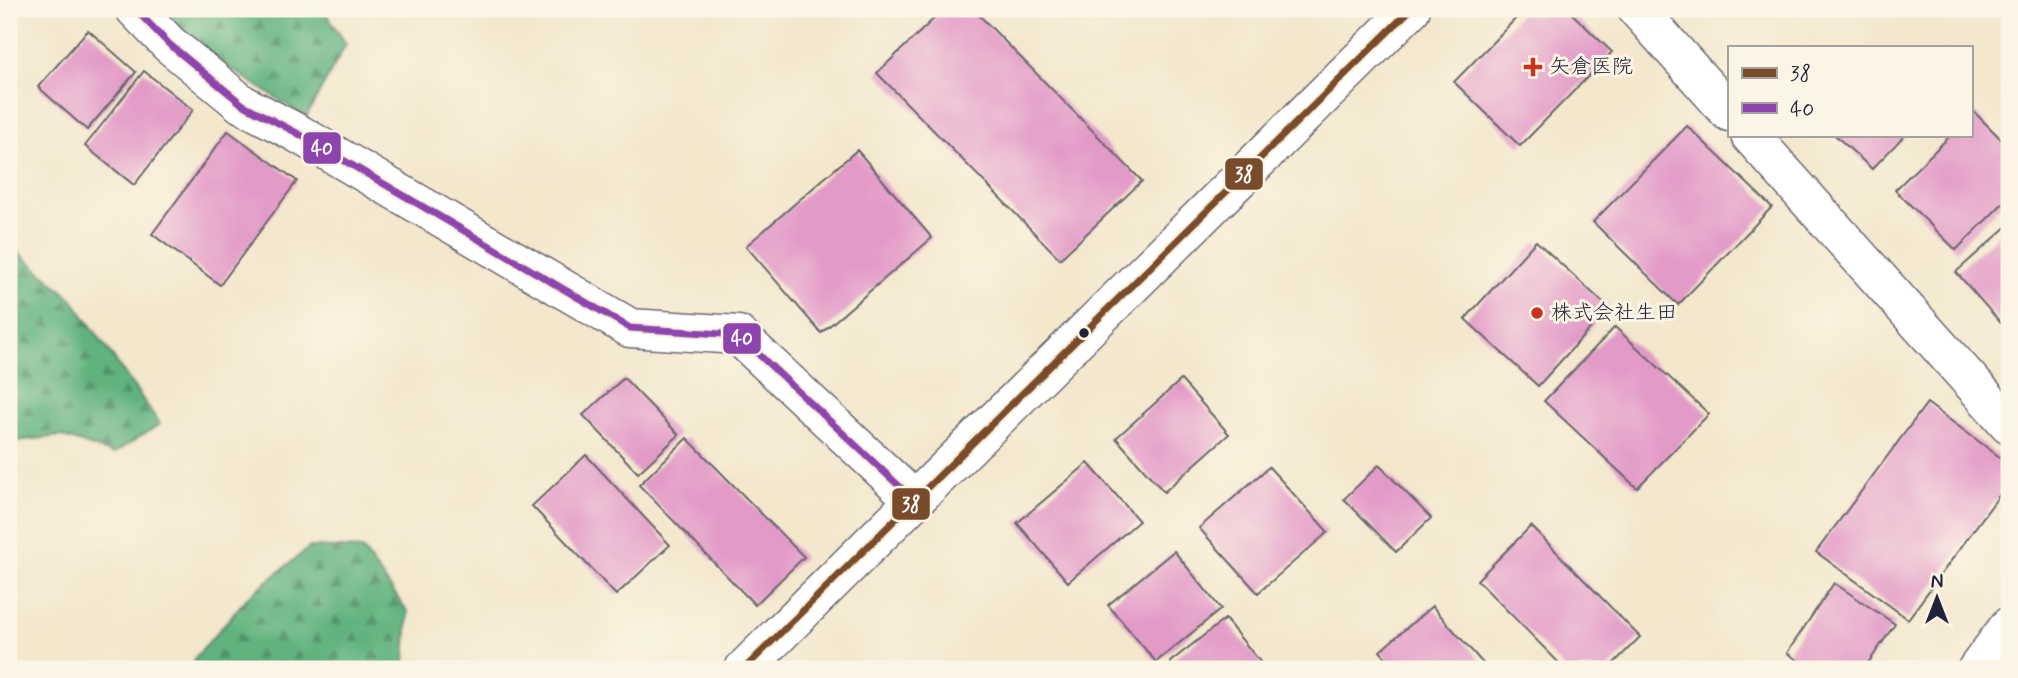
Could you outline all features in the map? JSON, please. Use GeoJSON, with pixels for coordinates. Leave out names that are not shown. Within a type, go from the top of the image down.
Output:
{"type":"FeatureCollection","features":[{"type":"Feature","properties":{"kind":"street"},"geometry":{"type":"LineString","coordinates":[[135,9],[169,44],[242,104],[297,132],[630,328],[738,335],[913,499]]}},
{"type":"Feature","properties":{"kind":"street"},"geometry":{"type":"LineString","coordinates":[[744,669],[913,499],[1412,9]]}},
{"type":"Feature","properties":{"kind":"street"},"geometry":{"type":"LineString","coordinates":[[1637,9],[1728,111]]}},
{"type":"Feature","properties":{"kind":"street"},"geometry":{"type":"LineString","coordinates":[[1751,136],[2009,424]]}},
{"type":"Feature","properties":{"kind":"street"},"geometry":{"type":"LineString","coordinates":[[1977,669],[2009,626]]}},
{"type":"Feature","properties":{"kind":"green space"},"geometry":{"type":"Polygon","coordinates":[[[156,9],[323,9],[346,44],[306,117],[220,62],[156,9]]]}},
{"type":"Feature","properties":{"kind":"green space"},"geometry":{"type":"Polygon","coordinates":[[[9,244],[72,299],[160,424],[113,454],[61,436],[16,441],[9,438],[9,244]]]}},
{"type":"Feature","properties":{"kind":"green space"},"geometry":{"type":"Polygon","coordinates":[[[310,547],[362,549],[408,612],[405,662],[400,669],[193,669],[194,659],[249,596],[310,547]]]}},
{"type":"Feature","properties":{"kind":"building"},"geometry":{"type":"Polygon","coordinates":[[[944,9],[973,9],[1142,181],[1060,259],[877,73],[944,9]]]}},
{"type":"Feature","properties":{"kind":"building","name":"矢倉医院"},"geometry":{"type":"Polygon","coordinates":[[[1525,9],[1567,9],[1612,52],[1520,146],[1454,82],[1525,9]]]}},
{"type":"Feature","properties":{"kind":"building"},"geometry":{"type":"Polygon","coordinates":[[[88,30],[136,72],[87,130],[38,87],[88,30]]]}},
{"type":"Feature","properties":{"kind":"building"},"geometry":{"type":"Polygon","coordinates":[[[144,71],[193,110],[134,185],[85,146],[144,71]]]}},
{"type":"Feature","properties":{"kind":"building"},"geometry":{"type":"Polygon","coordinates":[[[1974,112],[2009,147],[2009,197],[1956,250],[1895,190],[1950,136],[1972,136],[1974,112]]]}},
{"type":"Feature","properties":{"kind":"building"},"geometry":{"type":"Polygon","coordinates":[[[1687,126],[1772,207],[1678,305],[1593,222],[1687,126]]]}},
{"type":"Feature","properties":{"kind":"building"},"geometry":{"type":"Polygon","coordinates":[[[228,131],[297,181],[220,285],[152,234],[228,131]]]}},
{"type":"Feature","properties":{"kind":"building"},"geometry":{"type":"Polygon","coordinates":[[[1836,136],[1904,136],[1872,169],[1836,136]]]}},
{"type":"Feature","properties":{"kind":"building"},"geometry":{"type":"Polygon","coordinates":[[[857,150],[932,238],[821,333],[746,246],[857,150]]]}},
{"type":"Feature","properties":{"kind":"building"},"geometry":{"type":"Polygon","coordinates":[[[2009,225],[2009,327],[2006,329],[1956,272],[2009,225]]]}},
{"type":"Feature","properties":{"kind":"building","name":"株式会社生田"},"geometry":{"type":"Polygon","coordinates":[[[1536,241],[1609,308],[1538,386],[1465,319],[1536,241]]]}},
{"type":"Feature","properties":{"kind":"building"},"geometry":{"type":"Polygon","coordinates":[[[1615,327],[1709,414],[1637,488],[1544,401],[1615,327]]]}},
{"type":"Feature","properties":{"kind":"building"},"geometry":{"type":"Polygon","coordinates":[[[624,378],[679,435],[638,473],[583,415],[624,378]]]}},
{"type":"Feature","properties":{"kind":"building"},"geometry":{"type":"Polygon","coordinates":[[[1181,380],[1229,434],[1164,492],[1116,438],[1181,380]]]}},
{"type":"Feature","properties":{"kind":"building"},"geometry":{"type":"Polygon","coordinates":[[[1927,403],[2009,464],[2009,482],[1908,619],[1816,552],[1927,403]]]}},
{"type":"Feature","properties":{"kind":"building"},"geometry":{"type":"Polygon","coordinates":[[[687,438],[804,557],[755,605],[639,485],[687,438]]]}},
{"type":"Feature","properties":{"kind":"building"},"geometry":{"type":"Polygon","coordinates":[[[586,455],[670,545],[616,595],[532,506],[586,455]]]}},
{"type":"Feature","properties":{"kind":"building"},"geometry":{"type":"Polygon","coordinates":[[[1088,463],[1139,521],[1068,582],[1017,523],[1088,463]]]}},
{"type":"Feature","properties":{"kind":"building"},"geometry":{"type":"Polygon","coordinates":[[[1379,465],[1431,518],[1396,552],[1344,499],[1379,465]]]}},
{"type":"Feature","properties":{"kind":"building"},"geometry":{"type":"Polygon","coordinates":[[[1269,467],[1328,532],[1258,593],[1199,528],[1269,467]]]}},
{"type":"Feature","properties":{"kind":"building"},"geometry":{"type":"Polygon","coordinates":[[[1531,526],[1640,637],[1608,669],[1565,669],[1477,580],[1531,526]]]}},
{"type":"Feature","properties":{"kind":"building"},"geometry":{"type":"Polygon","coordinates":[[[1174,551],[1221,609],[1156,662],[1108,605],[1174,551]]]}},
{"type":"Feature","properties":{"kind":"building"},"geometry":{"type":"Polygon","coordinates":[[[1834,583],[1895,624],[1864,669],[1811,669],[1787,653],[1834,583]]]}},
{"type":"Feature","properties":{"kind":"building"},"geometry":{"type":"Polygon","coordinates":[[[1432,606],[1488,669],[1396,669],[1380,651],[1432,606]]]}},
{"type":"Feature","properties":{"kind":"building"},"geometry":{"type":"Polygon","coordinates":[[[1225,619],[1266,669],[1175,669],[1170,662],[1225,619]]]}},
{"type":"Feature","properties":{"kind":"transit line","name":"40"},"geometry":{"type":"LineString","coordinates":[[135,9],[169,44],[242,104],[297,133],[630,328],[738,335],[913,499]]}},
{"type":"Feature","properties":{"kind":"transit line","name":"38"},"geometry":{"type":"LineString","coordinates":[[744,669],[1411,9]]}},
{"type":"Feature","properties":{"kind":"place","name":"矢倉医院"},"geometry":{"type":"Point","coordinates":[1533,67]}},
{"type":"Feature","properties":{"kind":"place","name":"株式会社生田"},"geometry":{"type":"Point","coordinates":[1537,313]}}]}
